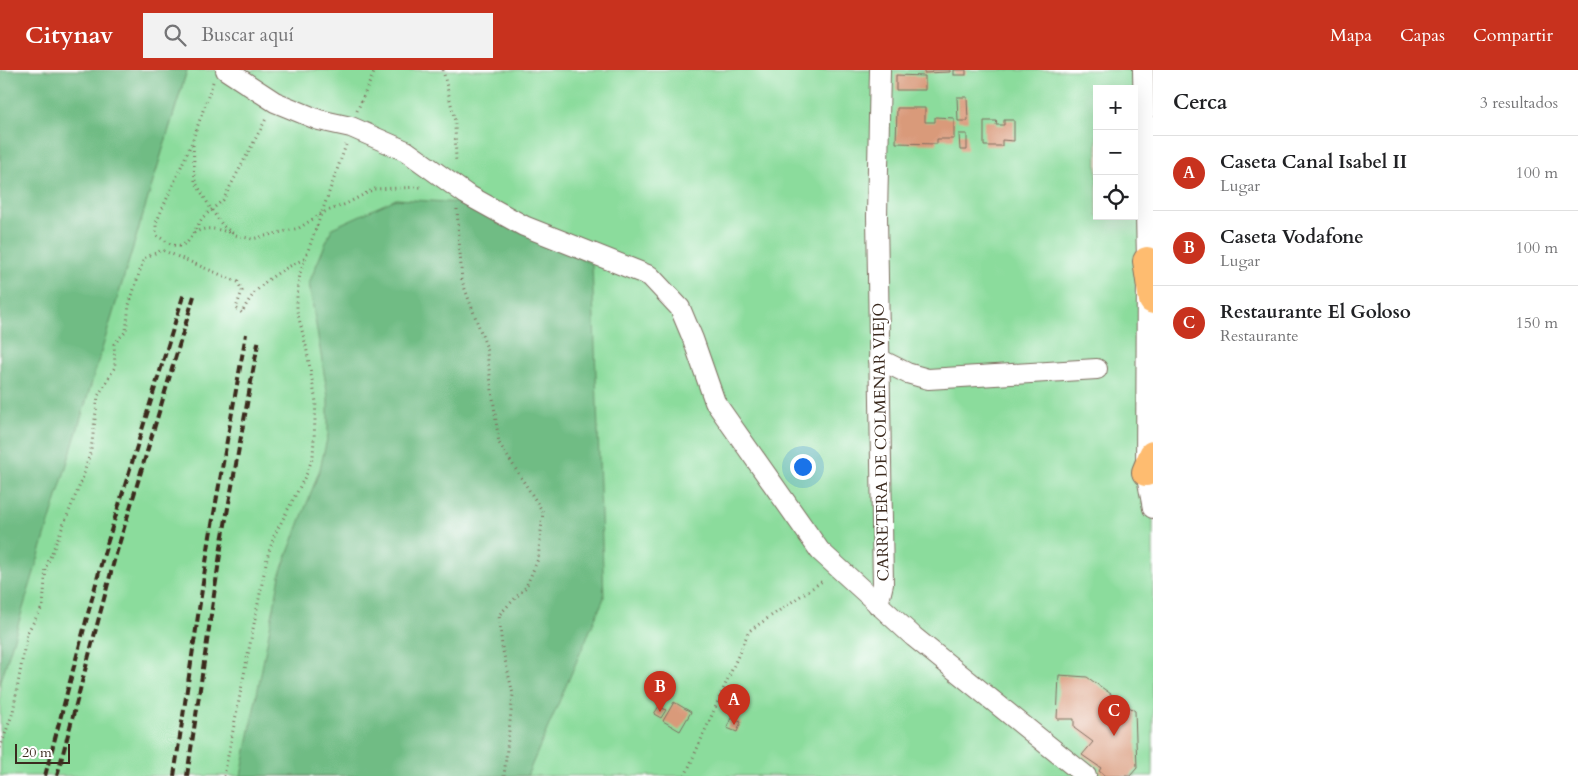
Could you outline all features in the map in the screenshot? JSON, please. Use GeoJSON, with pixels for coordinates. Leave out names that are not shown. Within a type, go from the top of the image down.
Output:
{"type":"FeatureCollection","features":[{"type":"Feature","properties":{"kind":"highway"},"geometry":{"type":"LineString","coordinates":[[1148,261],[1153,300]]}},
{"type":"Feature","properties":{"kind":"street","name":"CARRETERA DE COLMENAR VIEJO"},"geometry":{"type":"LineString","coordinates":[[880,70],[877,216],[883,584],[878,605],[914,638],[1086,776]]}},
{"type":"Feature","properties":{"kind":"street"},"geometry":{"type":"LineString","coordinates":[[1143,70],[1148,261],[1150,463],[1153,508]]}},
{"type":"Feature","properties":{"kind":"street"},"geometry":{"type":"LineString","coordinates":[[220,74],[275,102],[318,120],[351,127],[406,151],[456,187],[524,226],[650,276],[680,308],[715,402],[820,551],[878,605]]}},
{"type":"Feature","properties":{"kind":"street"},"geometry":{"type":"LineString","coordinates":[[879,359],[907,373],[928,379],[1097,369]]}},
{"type":"Feature","properties":{"kind":"path"},"geometry":{"type":"LineString","coordinates":[[224,776],[267,558],[274,536],[307,473],[313,456],[316,402],[306,346],[296,311],[300,273],[351,127],[375,70]]}},
{"type":"Feature","properties":{"kind":"path"},"geometry":{"type":"LineString","coordinates":[[443,70],[455,120],[456,187],[462,280],[486,346],[499,442],[543,512],[538,559],[526,587],[499,615],[502,647],[513,694],[504,776]]}},
{"type":"Feature","properties":{"kind":"path"},"geometry":{"type":"LineString","coordinates":[[220,74],[156,223],[156,235],[172,245],[179,246],[187,243],[211,209],[223,200],[275,102]]}},
{"type":"Feature","properties":{"kind":"path"},"geometry":{"type":"LineString","coordinates":[[192,142],[195,181],[223,226],[235,234]]}},
{"type":"Feature","properties":{"kind":"path"},"geometry":{"type":"LineString","coordinates":[[193,233],[200,229],[210,228],[252,239],[299,228],[322,213],[374,190],[456,187]]}},
{"type":"Feature","properties":{"kind":"path"},"geometry":{"type":"LineString","coordinates":[[0,748],[13,712],[27,633],[42,606],[46,567],[82,480],[91,450],[98,396],[115,366],[114,344],[126,331],[129,305],[144,258],[162,250],[238,282],[242,291],[236,308],[242,313],[248,300],[265,281],[306,258]]}},
{"type":"Feature","properties":{"kind":"path"},"geometry":{"type":"LineString","coordinates":[[685,776],[749,631],[826,578]]}},
{"type":"Feature","properties":{"kind":"green space"},"geometry":{"type":"Polygon","coordinates":[[[0,70],[187,70],[0,684],[0,70]]]}},
{"type":"Feature","properties":{"kind":"green space"},"geometry":{"type":"Polygon","coordinates":[[[187,70],[1153,70],[1153,776],[0,776],[0,678],[187,70]]]}},
{"type":"Feature","properties":{"kind":"green space"},"geometry":{"type":"Polygon","coordinates":[[[396,199],[463,203],[592,264],[604,598],[527,776],[241,776],[281,571],[320,469],[328,435],[328,397],[309,283],[332,228],[396,199]]]}},
{"type":"Feature","properties":{"kind":"building"},"geometry":{"type":"Polygon","coordinates":[[[924,70],[950,70],[950,72],[924,73],[924,70]]]}},
{"type":"Feature","properties":{"kind":"building"},"geometry":{"type":"Polygon","coordinates":[[[954,70],[966,70],[966,75],[954,75],[954,70]]]}},
{"type":"Feature","properties":{"kind":"building"},"geometry":{"type":"Polygon","coordinates":[[[896,75],[925,76],[925,90],[896,90],[896,75]]]}},
{"type":"Feature","properties":{"kind":"building"},"geometry":{"type":"Polygon","coordinates":[[[957,97],[967,97],[968,121],[958,121],[957,97]]]}},
{"type":"Feature","properties":{"kind":"building"},"geometry":{"type":"Polygon","coordinates":[[[897,108],[925,108],[925,122],[935,122],[935,117],[954,118],[954,139],[937,139],[937,144],[896,143],[897,108]]]}},
{"type":"Feature","properties":{"kind":"building"},"geometry":{"type":"Polygon","coordinates":[[[1004,120],[1014,120],[1014,141],[1002,140],[1002,146],[984,146],[984,121],[997,121],[996,125],[1004,125],[1004,120]]]}},
{"type":"Feature","properties":{"kind":"building"},"geometry":{"type":"Polygon","coordinates":[[[959,134],[967,134],[967,150],[960,150],[959,134]]]}},
{"type":"Feature","properties":{"kind":"building"},"geometry":{"type":"Polygon","coordinates":[[[1059,675],[1087,677],[1135,711],[1137,768],[1130,776],[1105,776],[1099,771],[1101,768],[1082,755],[1093,742],[1074,728],[1074,719],[1057,719],[1059,675]]]}},
{"type":"Feature","properties":{"kind":"building"},"geometry":{"type":"Polygon","coordinates":[[[674,702],[691,712],[680,731],[663,721],[674,702]]]}},
{"type":"Feature","properties":{"kind":"building"},"geometry":{"type":"Polygon","coordinates":[[[659,706],[666,710],[661,718],[654,714],[659,706]]]}},
{"type":"Feature","properties":{"kind":"building"},"geometry":{"type":"Polygon","coordinates":[[[731,718],[741,722],[737,732],[727,728],[731,718]]]}},
{"type":"Feature","properties":{"kind":"railway"},"geometry":{"type":"LineString","coordinates":[[45,776],[103,557],[184,293]]}},
{"type":"Feature","properties":{"kind":"railway"},"geometry":{"type":"LineString","coordinates":[[57,776],[114,561],[194,296]]}},
{"type":"Feature","properties":{"kind":"railway"},"geometry":{"type":"LineString","coordinates":[[174,776],[210,536],[246,334]]}},
{"type":"Feature","properties":{"kind":"railway"},"geometry":{"type":"LineString","coordinates":[[187,776],[222,541],[259,338]]}},
{"type":"Feature","properties":{"kind":"place","name":"Caseta Vodafone"},"geometry":{"type":"Point","coordinates":[660,712]}},
{"type":"Feature","properties":{"kind":"place","name":"Caseta Canal Isabel II"},"geometry":{"type":"Point","coordinates":[734,725]}},
{"type":"Feature","properties":{"kind":"place","name":"Restaurante El Goloso"},"geometry":{"type":"Point","coordinates":[1114,736]}}]}
